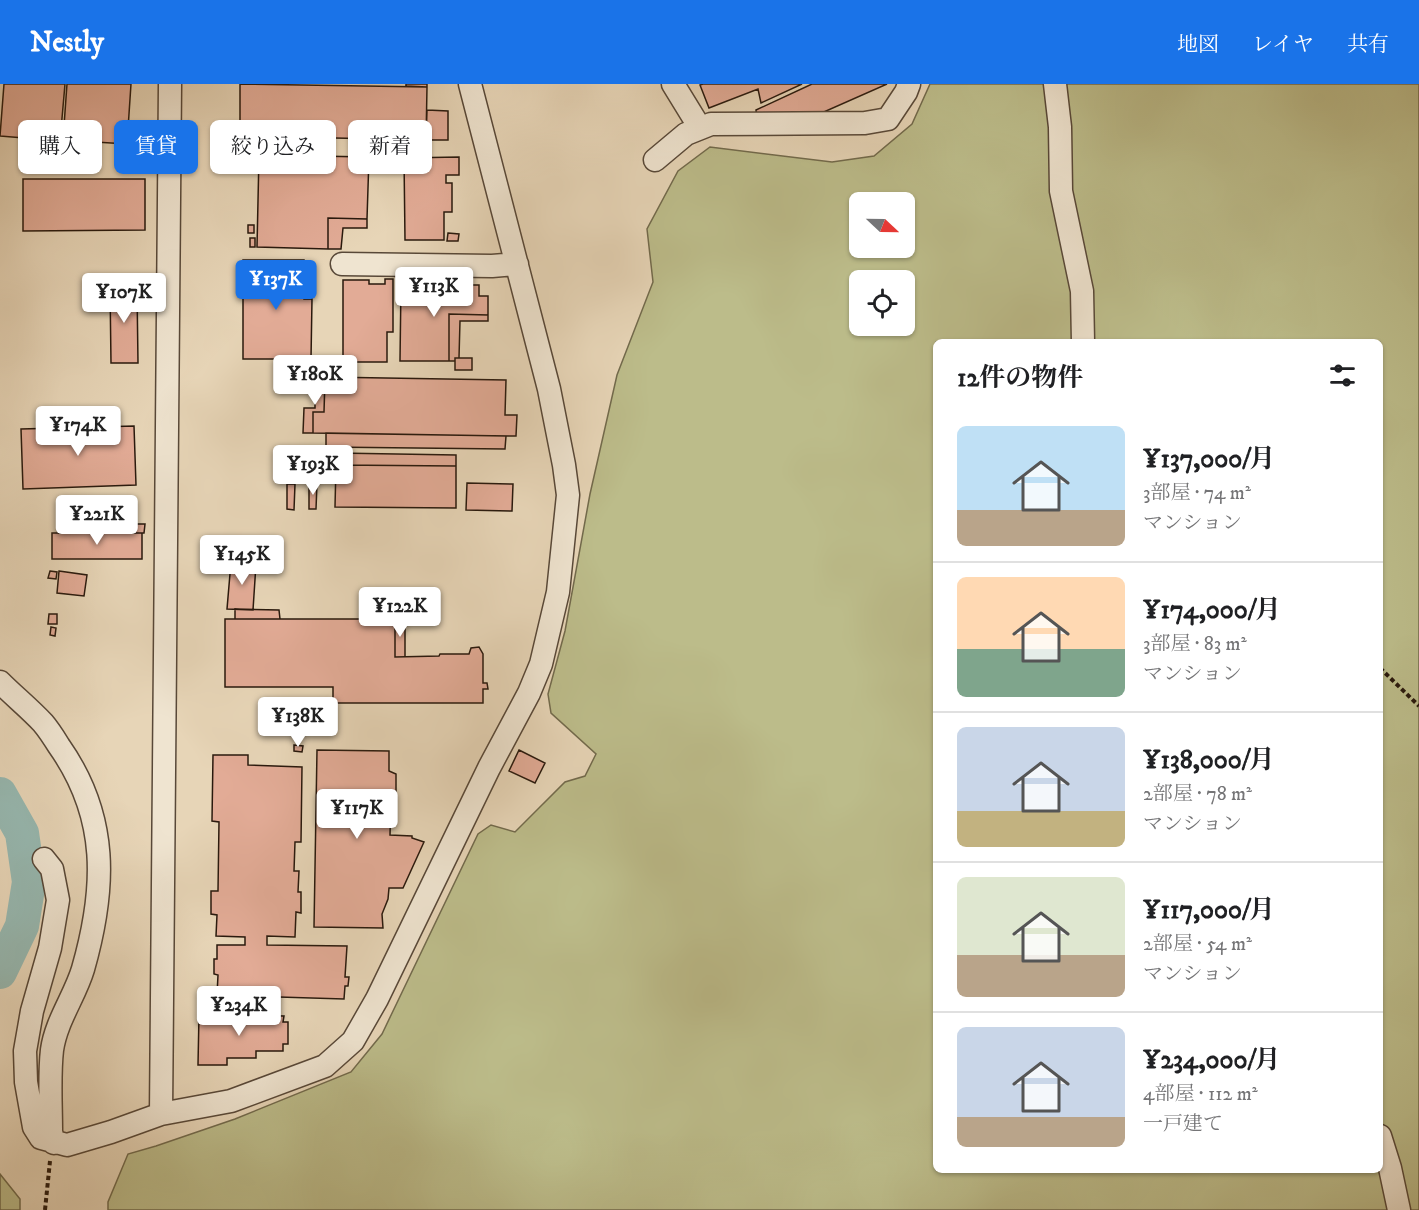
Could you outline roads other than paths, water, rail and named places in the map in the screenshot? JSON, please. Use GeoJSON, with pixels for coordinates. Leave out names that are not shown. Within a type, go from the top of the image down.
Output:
{"type":"FeatureCollection","features":[{"type":"Feature","properties":{"kind":"street"},"geometry":{"type":"LineString","coordinates":[[161,1114],[170,84]]}},
{"type":"Feature","properties":{"kind":"street"},"geometry":{"type":"LineString","coordinates":[[44,859],[52,870],[58,900],[50,948],[32,1011],[25,1051],[26,1082],[34,1126],[41,1138],[67,1145],[161,1114],[231,1101],[326,1065],[353,1041],[377,999],[489,768],[529,693],[541,664],[558,592],[568,495],[549,389],[470,84]]}},
{"type":"Feature","properties":{"kind":"street"},"geometry":{"type":"LineString","coordinates":[[673,84],[700,128]]}},
{"type":"Feature","properties":{"kind":"street"},"geometry":{"type":"LineString","coordinates":[[656,160],[686,134],[711,124],[865,123],[888,118],[909,84]]}},
{"type":"Feature","properties":{"kind":"street"},"geometry":{"type":"LineString","coordinates":[[1055,84],[1060,128],[1061,191],[1082,291],[1083,339]]}},
{"type":"Feature","properties":{"kind":"street"},"geometry":{"type":"LineString","coordinates":[[342,264],[492,266],[517,264]]}},
{"type":"Feature","properties":{"kind":"street"},"geometry":{"type":"LineString","coordinates":[[0,682],[44,724],[69,760],[88,799],[97,832],[100,872],[94,925],[82,971],[57,1030],[52,1050],[51,1132],[54,1143]]}},
{"type":"Feature","properties":{"kind":"street"},"geometry":{"type":"LineString","coordinates":[[1383,1146],[1399,1210]]}},
{"type":"Feature","properties":{"kind":"waterway"},"geometry":{"type":"LineString","coordinates":[[0,794],[22,833],[29,882],[22,926],[0,972]]}}]}
